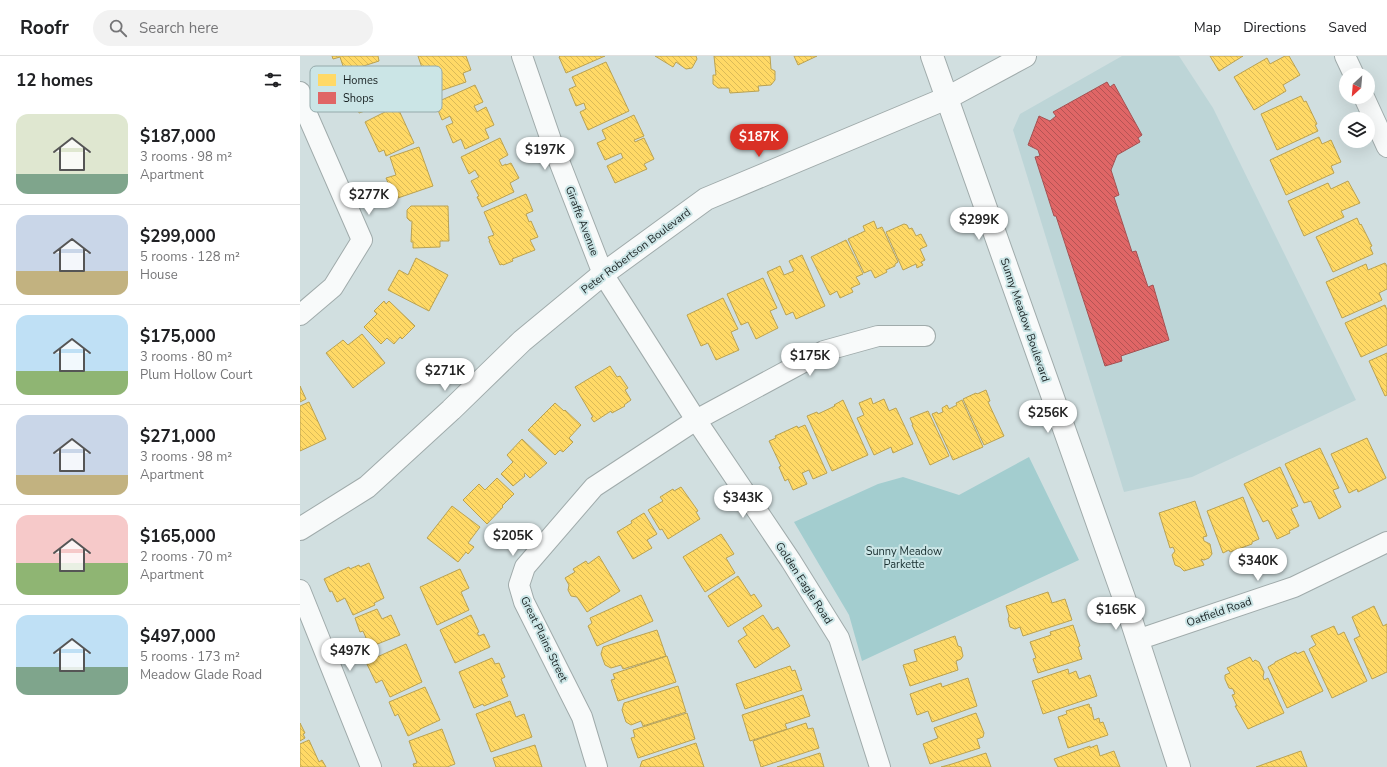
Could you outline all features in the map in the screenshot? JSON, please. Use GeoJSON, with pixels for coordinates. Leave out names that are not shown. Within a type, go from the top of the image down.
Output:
{"type":"FeatureCollection","features":[{"type":"Feature","properties":{"kind":"street","name":"Giraffe Avenue"},"geometry":{"type":"LineString","coordinates":[[522,56],[552,143],[602,274]]}},
{"type":"Feature","properties":{"kind":"street","name":"Sunny Meadow Boulevard"},"geometry":{"type":"LineString","coordinates":[[932,56],[1137,640],[1179,767]]}},
{"type":"Feature","properties":{"kind":"street","name":"Peter Robertson Boulevard"},"geometry":{"type":"LineString","coordinates":[[300,529],[366,487],[451,410],[522,341],[602,274],[706,199],[947,98],[1025,56]]}},
{"type":"Feature","properties":{"kind":"street"},"geometry":{"type":"LineString","coordinates":[[1345,56],[1351,68]]}},
{"type":"Feature","properties":{"kind":"street"},"geometry":{"type":"LineString","coordinates":[[300,92],[306,112],[362,240],[333,287],[300,315]]}},
{"type":"Feature","properties":{"kind":"street"},"geometry":{"type":"LineString","coordinates":[[1367,104],[1387,147]]}},
{"type":"Feature","properties":{"kind":"street","name":"Golden Eagle Road"},"geometry":{"type":"LineString","coordinates":[[602,274],[696,420],[791,561],[839,638],[880,767]]}},
{"type":"Feature","properties":{"kind":"street","name":"Great Plains Street"},"geometry":{"type":"LineString","coordinates":[[596,767],[582,717],[524,602],[519,585],[525,567],[594,487],[696,420],[824,351],[878,336],[925,336]]}},
{"type":"Feature","properties":{"kind":"street","name":"Oatfield Road"},"geometry":{"type":"LineString","coordinates":[[1137,640],[1294,587],[1387,542]]}},
{"type":"Feature","properties":{"kind":"street"},"geometry":{"type":"LineString","coordinates":[[300,590],[370,767]]}},
{"type":"Feature","properties":{"kind":"shaded area"},"geometry":{"type":"Polygon","coordinates":[[[1122,56],[1179,56],[1213,108],[1356,400],[1192,477],[1124,492],[1013,130],[1020,114],[1122,56]]]}},
{"type":"Feature","properties":{"kind":"green space","name":"Sunny Meadow Parkette"},"geometry":{"type":"Polygon","coordinates":[[[1029,457],[1079,560],[862,661],[849,615],[794,522],[878,484],[903,477],[959,495],[1029,457]]]}},
{"type":"Feature","properties":{"kind":"building: Homes"},"geometry":{"type":"Polygon","coordinates":[[[332,56],[378,56],[379,61],[364,66],[343,66],[340,57],[333,59],[332,56]]]}},
{"type":"Feature","properties":{"kind":"building: Homes"},"geometry":{"type":"Polygon","coordinates":[[[418,56],[466,56],[471,70],[463,73],[466,82],[442,90],[442,66],[421,66],[418,56]]]}},
{"type":"Feature","properties":{"kind":"building: Homes"},"geometry":{"type":"Polygon","coordinates":[[[605,56],[566,73],[559,57],[605,56]]]}},
{"type":"Feature","properties":{"kind":"building: Homes"},"geometry":{"type":"Polygon","coordinates":[[[655,56],[696,56],[697,59],[692,68],[686,69],[676,62],[673,67],[655,56]]]}},
{"type":"Feature","properties":{"kind":"building: Homes"},"geometry":{"type":"Polygon","coordinates":[[[714,56],[770,56],[771,69],[775,71],[775,80],[771,85],[758,86],[759,91],[730,93],[729,88],[718,88],[713,84],[713,75],[716,75],[714,56]]]}},
{"type":"Feature","properties":{"kind":"building: Homes"},"geometry":{"type":"Polygon","coordinates":[[[794,56],[817,56],[798,65],[794,56]]]}},
{"type":"Feature","properties":{"kind":"building: Homes"},"geometry":{"type":"Polygon","coordinates":[[[1210,56],[1243,56],[1219,71],[1210,56]]]}},
{"type":"Feature","properties":{"kind":"building: Homes"},"geometry":{"type":"Polygon","coordinates":[[[1285,56],[1289,56],[1300,75],[1283,85],[1286,91],[1254,110],[1234,77],[1267,58],[1270,64],[1285,56]]]}},
{"type":"Feature","properties":{"kind":"building: Homes"},"geometry":{"type":"Polygon","coordinates":[[[606,62],[629,111],[588,130],[580,112],[586,109],[584,103],[576,106],[569,89],[576,86],[572,77],[606,62]]]}},
{"type":"Feature","properties":{"kind":"building: Homes"},"geometry":{"type":"Polygon","coordinates":[[[475,85],[483,102],[474,106],[477,112],[486,107],[494,125],[485,129],[489,138],[465,149],[461,139],[453,143],[446,126],[453,123],[450,116],[442,120],[439,112],[442,112],[442,100],[475,85]]]}},
{"type":"Feature","properties":{"kind":"building: Homes"},"geometry":{"type":"Polygon","coordinates":[[[1301,96],[1304,102],[1306,101],[1317,124],[1315,125],[1318,131],[1277,150],[1261,114],[1301,96]]]}},
{"type":"Feature","properties":{"kind":"building: Homes"},"geometry":{"type":"Polygon","coordinates":[[[385,112],[400,112],[414,143],[386,156],[384,150],[379,152],[365,122],[385,112]]]}},
{"type":"Feature","properties":{"kind":"building: Homes"},"geometry":{"type":"Polygon","coordinates":[[[634,115],[644,136],[634,140],[635,142],[644,138],[654,159],[644,164],[647,169],[615,183],[607,166],[623,158],[621,153],[605,160],[597,143],[606,139],[602,130],[634,115]]]}},
{"type":"Feature","properties":{"kind":"building: Homes"},"geometry":{"type":"Polygon","coordinates":[[[1319,137],[1322,144],[1331,140],[1341,162],[1331,166],[1334,173],[1286,195],[1270,160],[1319,137]]]}},
{"type":"Feature","properties":{"kind":"building: Homes"},"geometry":{"type":"Polygon","coordinates":[[[500,138],[508,155],[499,160],[502,166],[511,163],[519,178],[510,183],[514,192],[482,207],[477,197],[479,196],[471,181],[479,177],[475,170],[469,174],[461,157],[500,138]]]}},
{"type":"Feature","properties":{"kind":"building: Homes"},"geometry":{"type":"Polygon","coordinates":[[[419,147],[433,186],[392,200],[388,191],[391,190],[386,178],[396,175],[390,157],[419,147]]]}},
{"type":"Feature","properties":{"kind":"building: Homes"},"geometry":{"type":"Polygon","coordinates":[[[1348,181],[1360,203],[1341,211],[1344,217],[1304,236],[1288,201],[1328,183],[1331,189],[1348,181]]]}},
{"type":"Feature","properties":{"kind":"building: Homes"},"geometry":{"type":"Polygon","coordinates":[[[526,194],[533,211],[526,214],[538,237],[530,240],[535,250],[512,259],[513,261],[500,265],[489,241],[488,237],[494,235],[484,212],[526,194]]]}},
{"type":"Feature","properties":{"kind":"building: Homes"},"geometry":{"type":"Polygon","coordinates":[[[411,206],[448,206],[449,241],[440,241],[440,247],[413,248],[413,242],[411,242],[412,221],[407,218],[407,210],[411,206]]]}},
{"type":"Feature","properties":{"kind":"building: Homes"},"geometry":{"type":"Polygon","coordinates":[[[1357,218],[1372,246],[1370,247],[1373,254],[1333,272],[1316,237],[1357,218]]]}},
{"type":"Feature","properties":{"kind":"building: Homes"},"geometry":{"type":"Polygon","coordinates":[[[874,221],[877,229],[882,227],[898,262],[895,266],[886,270],[887,272],[875,278],[871,270],[864,273],[848,239],[865,231],[863,226],[874,221]]]}},
{"type":"Feature","properties":{"kind":"building: Homes"},"geometry":{"type":"Polygon","coordinates":[[[904,224],[907,225],[909,229],[912,228],[916,236],[921,234],[927,246],[920,249],[925,260],[921,262],[923,265],[917,268],[916,264],[903,270],[886,232],[904,224]]]}},
{"type":"Feature","properties":{"kind":"building: Homes"},"geometry":{"type":"Polygon","coordinates":[[[846,240],[863,274],[856,277],[860,284],[851,288],[853,292],[840,298],[837,291],[830,295],[811,257],[846,240]]]}},
{"type":"Feature","properties":{"kind":"building: Homes"},"geometry":{"type":"Polygon","coordinates":[[[802,255],[825,306],[796,319],[793,312],[786,315],[767,272],[780,266],[784,275],[794,271],[789,261],[802,255]]]}},
{"type":"Feature","properties":{"kind":"building: Homes"},"geometry":{"type":"Polygon","coordinates":[[[416,258],[448,275],[429,311],[388,290],[399,270],[408,275],[416,258]]]}},
{"type":"Feature","properties":{"kind":"building: Homes"},"geometry":{"type":"Polygon","coordinates":[[[1385,263],[1387,266],[1387,289],[1379,293],[1382,300],[1342,318],[1326,282],[1366,264],[1368,270],[1385,263]]]}},
{"type":"Feature","properties":{"kind":"building: Homes"},"geometry":{"type":"Polygon","coordinates":[[[763,278],[777,308],[770,311],[778,328],[756,339],[748,322],[741,325],[727,294],[763,278]]]}},
{"type":"Feature","properties":{"kind":"building: Homes"},"geometry":{"type":"Polygon","coordinates":[[[723,298],[738,329],[731,332],[739,350],[716,360],[708,343],[701,346],[687,315],[723,298]]]}},
{"type":"Feature","properties":{"kind":"building: Homes"},"geometry":{"type":"Polygon","coordinates":[[[384,301],[386,304],[389,301],[415,326],[402,339],[400,337],[394,344],[387,338],[381,344],[364,327],[377,314],[374,311],[384,301]]]}},
{"type":"Feature","properties":{"kind":"building: Homes"},"geometry":{"type":"Polygon","coordinates":[[[1385,305],[1387,310],[1387,345],[1361,357],[1345,323],[1385,305]]]}},
{"type":"Feature","properties":{"kind":"building: Homes"},"geometry":{"type":"Polygon","coordinates":[[[362,334],[385,363],[353,388],[326,353],[343,340],[348,345],[362,334]]]}},
{"type":"Feature","properties":{"kind":"building: Homes"},"geometry":{"type":"Polygon","coordinates":[[[1387,353],[1387,395],[1385,396],[1369,361],[1387,353]]]}},
{"type":"Feature","properties":{"kind":"building: Homes"},"geometry":{"type":"Polygon","coordinates":[[[610,366],[617,377],[620,376],[628,388],[625,390],[631,400],[624,405],[625,406],[612,413],[611,411],[594,422],[591,418],[593,417],[575,387],[610,366]]]}},
{"type":"Feature","properties":{"kind":"building: Homes"},"geometry":{"type":"Polygon","coordinates":[[[300,386],[306,399],[300,402],[300,386]]]}},
{"type":"Feature","properties":{"kind":"building: Homes"},"geometry":{"type":"Polygon","coordinates":[[[986,390],[990,401],[988,402],[1004,436],[984,445],[963,399],[986,390]]]}},
{"type":"Feature","properties":{"kind":"building: Homes"},"geometry":{"type":"Polygon","coordinates":[[[871,398],[873,404],[884,399],[889,411],[896,408],[913,444],[893,453],[891,447],[874,455],[857,418],[864,415],[859,403],[871,398]]]}},
{"type":"Feature","properties":{"kind":"building: Homes"},"geometry":{"type":"Polygon","coordinates":[[[843,400],[868,455],[832,471],[807,416],[817,412],[818,414],[835,406],[834,405],[843,400]]]}},
{"type":"Feature","properties":{"kind":"building: Homes"},"geometry":{"type":"Polygon","coordinates":[[[962,400],[983,447],[953,460],[932,414],[943,412],[942,408],[947,405],[949,409],[957,405],[956,403],[962,400]]]}},
{"type":"Feature","properties":{"kind":"building: Homes"},"geometry":{"type":"Polygon","coordinates":[[[309,402],[326,439],[300,451],[300,406],[309,402]]]}},
{"type":"Feature","properties":{"kind":"building: Homes"},"geometry":{"type":"Polygon","coordinates":[[[555,403],[581,425],[569,438],[573,442],[563,452],[560,450],[555,455],[528,430],[555,403]]]}},
{"type":"Feature","properties":{"kind":"building: Homes"},"geometry":{"type":"Polygon","coordinates":[[[928,411],[949,456],[930,465],[910,418],[928,411]]]}},
{"type":"Feature","properties":{"kind":"building: Homes"},"geometry":{"type":"Polygon","coordinates":[[[805,425],[827,473],[813,479],[809,470],[802,473],[807,484],[793,490],[788,479],[785,481],[779,467],[781,466],[769,441],[776,438],[775,436],[797,426],[798,428],[805,425]]]}},
{"type":"Feature","properties":{"kind":"building: Homes"},"geometry":{"type":"Polygon","coordinates":[[[1367,438],[1386,478],[1358,492],[1357,489],[1349,493],[1331,454],[1367,438]]]}},
{"type":"Feature","properties":{"kind":"building: Homes"},"geometry":{"type":"Polygon","coordinates":[[[522,439],[547,463],[530,478],[525,473],[525,476],[513,486],[501,474],[513,462],[507,455],[522,439]]]}},
{"type":"Feature","properties":{"kind":"building: Homes"},"geometry":{"type":"Polygon","coordinates":[[[1320,448],[1339,488],[1333,490],[1341,507],[1319,519],[1311,501],[1304,503],[1285,464],[1320,448]]]}},
{"type":"Feature","properties":{"kind":"building: Homes"},"geometry":{"type":"Polygon","coordinates":[[[1280,467],[1298,506],[1291,509],[1299,526],[1289,531],[1290,533],[1277,539],[1268,520],[1263,522],[1244,484],[1280,467]]]}},
{"type":"Feature","properties":{"kind":"building: Homes"},"geometry":{"type":"Polygon","coordinates":[[[497,478],[514,494],[487,524],[463,500],[479,484],[485,490],[497,478]]]}},
{"type":"Feature","properties":{"kind":"building: Homes"},"geometry":{"type":"Polygon","coordinates":[[[681,487],[698,511],[696,512],[700,519],[668,539],[662,529],[660,530],[648,510],[663,501],[660,497],[673,489],[674,491],[681,487]]]}},
{"type":"Feature","properties":{"kind":"building: Homes"},"geometry":{"type":"Polygon","coordinates":[[[1243,497],[1259,539],[1252,542],[1252,544],[1223,553],[1207,511],[1243,497]]]}},
{"type":"Feature","properties":{"kind":"building: Homes"},"geometry":{"type":"Polygon","coordinates":[[[1195,501],[1207,536],[1203,537],[1204,541],[1210,544],[1212,554],[1209,558],[1204,560],[1201,559],[1204,565],[1184,571],[1175,565],[1172,555],[1175,551],[1173,547],[1170,548],[1159,513],[1195,501]]]}},
{"type":"Feature","properties":{"kind":"building: Homes"},"geometry":{"type":"Polygon","coordinates":[[[452,506],[480,527],[468,543],[474,547],[468,554],[466,552],[458,562],[427,538],[452,506]]]}},
{"type":"Feature","properties":{"kind":"building: Homes"},"geometry":{"type":"Polygon","coordinates":[[[644,513],[657,534],[647,540],[652,548],[633,559],[617,532],[632,523],[631,521],[644,513]]]}},
{"type":"Feature","properties":{"kind":"building: Homes"},"geometry":{"type":"Polygon","coordinates":[[[721,534],[734,554],[726,558],[735,573],[705,592],[683,557],[721,534]]]}},
{"type":"Feature","properties":{"kind":"building: Homes"},"geometry":{"type":"Polygon","coordinates":[[[599,556],[620,591],[587,612],[577,597],[571,596],[568,590],[569,585],[565,578],[575,572],[573,569],[586,561],[588,564],[599,556]]]}},
{"type":"Feature","properties":{"kind":"building: Homes"},"geometry":{"type":"Polygon","coordinates":[[[369,563],[384,598],[374,603],[375,605],[353,615],[345,598],[337,602],[324,579],[349,567],[350,569],[359,565],[360,567],[369,563]]]}},
{"type":"Feature","properties":{"kind":"building: Homes"},"geometry":{"type":"Polygon","coordinates":[[[460,569],[469,588],[461,592],[469,610],[437,625],[420,587],[460,569]]]}},
{"type":"Feature","properties":{"kind":"building: Homes"},"geometry":{"type":"Polygon","coordinates":[[[738,576],[751,596],[754,594],[762,606],[728,627],[708,596],[738,576]]]}},
{"type":"Feature","properties":{"kind":"building: Homes"},"geometry":{"type":"Polygon","coordinates":[[[1048,592],[1052,603],[1065,599],[1072,620],[1023,636],[1020,627],[1015,629],[1010,627],[1006,606],[1048,592]]]}},
{"type":"Feature","properties":{"kind":"building: Homes"},"geometry":{"type":"Polygon","coordinates":[[[641,595],[653,621],[597,646],[588,626],[592,623],[590,618],[641,595]]]}},
{"type":"Feature","properties":{"kind":"building: Homes"},"geometry":{"type":"Polygon","coordinates":[[[1374,606],[1383,626],[1387,624],[1387,672],[1372,679],[1354,639],[1360,636],[1352,617],[1374,606]]]}},
{"type":"Feature","properties":{"kind":"building: Homes"},"geometry":{"type":"Polygon","coordinates":[[[377,609],[382,619],[391,615],[400,635],[370,647],[363,631],[360,632],[355,618],[377,609]]]}},
{"type":"Feature","properties":{"kind":"building: Homes"},"geometry":{"type":"Polygon","coordinates":[[[471,615],[479,632],[477,633],[479,636],[484,634],[490,647],[455,663],[440,630],[471,615]]]}},
{"type":"Feature","properties":{"kind":"building: Homes"},"geometry":{"type":"Polygon","coordinates":[[[763,615],[773,630],[778,627],[790,646],[755,668],[738,641],[747,635],[743,628],[763,615]]]}},
{"type":"Feature","properties":{"kind":"building: Homes"},"geometry":{"type":"Polygon","coordinates":[[[1073,625],[1080,646],[1078,647],[1082,659],[1038,673],[1033,659],[1036,658],[1030,642],[1051,635],[1050,632],[1073,625]]]}},
{"type":"Feature","properties":{"kind":"building: Homes"},"geometry":{"type":"Polygon","coordinates":[[[1334,626],[1338,635],[1344,632],[1367,681],[1332,698],[1309,649],[1316,645],[1311,636],[1334,626]]]}},
{"type":"Feature","properties":{"kind":"building: Homes"},"geometry":{"type":"Polygon","coordinates":[[[657,630],[666,656],[623,669],[621,665],[611,668],[605,665],[601,654],[603,647],[657,630]]]}},
{"type":"Feature","properties":{"kind":"building: Homes"},"geometry":{"type":"Polygon","coordinates":[[[955,636],[958,646],[961,647],[963,656],[961,659],[956,661],[958,670],[910,686],[903,665],[917,661],[914,650],[955,636]]]}},
{"type":"Feature","properties":{"kind":"building: Homes"},"geometry":{"type":"Polygon","coordinates":[[[406,644],[422,682],[390,697],[382,680],[376,683],[366,662],[406,644]]]}},
{"type":"Feature","properties":{"kind":"building: Homes"},"geometry":{"type":"Polygon","coordinates":[[[1304,651],[1323,691],[1287,708],[1268,667],[1296,652],[1297,654],[1304,651]]]}},
{"type":"Feature","properties":{"kind":"building: Homes"},"geometry":{"type":"Polygon","coordinates":[[[667,656],[676,682],[618,701],[611,680],[615,679],[613,674],[667,656]]]}},
{"type":"Feature","properties":{"kind":"building: Homes"},"geometry":{"type":"Polygon","coordinates":[[[1250,657],[1253,662],[1255,660],[1259,662],[1264,672],[1264,680],[1268,678],[1284,713],[1248,729],[1235,706],[1237,706],[1232,695],[1235,694],[1233,689],[1229,688],[1225,675],[1230,673],[1227,668],[1250,657]]]}},
{"type":"Feature","properties":{"kind":"building: Homes"},"geometry":{"type":"Polygon","coordinates":[[[492,658],[495,664],[499,663],[505,677],[501,679],[508,696],[484,706],[483,704],[474,708],[459,672],[492,658]]]}},
{"type":"Feature","properties":{"kind":"building: Homes"},"geometry":{"type":"Polygon","coordinates":[[[790,666],[792,671],[795,670],[802,690],[745,709],[736,684],[790,666]]]}},
{"type":"Feature","properties":{"kind":"building: Homes"},"geometry":{"type":"Polygon","coordinates":[[[1068,669],[1069,674],[1076,671],[1079,679],[1090,675],[1097,696],[1043,714],[1032,681],[1068,669]]]}},
{"type":"Feature","properties":{"kind":"building: Homes"},"geometry":{"type":"Polygon","coordinates":[[[968,678],[977,706],[932,722],[928,711],[917,715],[910,694],[941,683],[942,687],[968,678]]]}},
{"type":"Feature","properties":{"kind":"building: Homes"},"geometry":{"type":"Polygon","coordinates":[[[678,686],[686,712],[643,726],[641,721],[631,725],[626,722],[622,710],[624,703],[678,686]]]}},
{"type":"Feature","properties":{"kind":"building: Homes"},"geometry":{"type":"Polygon","coordinates":[[[425,687],[440,720],[408,736],[398,714],[395,716],[389,702],[425,687]]]}},
{"type":"Feature","properties":{"kind":"building: Homes"},"geometry":{"type":"Polygon","coordinates":[[[803,695],[810,716],[785,724],[787,729],[750,741],[742,715],[803,695]]]}},
{"type":"Feature","properties":{"kind":"building: Homes"},"geometry":{"type":"Polygon","coordinates":[[[510,701],[516,717],[524,714],[532,737],[491,752],[476,714],[510,701]]]}},
{"type":"Feature","properties":{"kind":"building: Homes"},"geometry":{"type":"Polygon","coordinates":[[[1089,704],[1094,720],[1099,718],[1100,723],[1103,722],[1108,735],[1068,748],[1058,717],[1067,714],[1066,711],[1089,704]]]}},
{"type":"Feature","properties":{"kind":"building: Homes"},"geometry":{"type":"Polygon","coordinates":[[[687,713],[695,739],[638,758],[631,738],[635,737],[633,730],[687,713]]]}},
{"type":"Feature","properties":{"kind":"building: Homes"},"geometry":{"type":"Polygon","coordinates":[[[976,713],[984,733],[983,737],[977,739],[980,748],[930,764],[923,744],[938,738],[934,728],[976,713]]]}},
{"type":"Feature","properties":{"kind":"building: Homes"},"geometry":{"type":"Polygon","coordinates":[[[300,723],[305,733],[303,734],[305,738],[300,741],[300,723]]]}},
{"type":"Feature","properties":{"kind":"building: Homes"},"geometry":{"type":"Polygon","coordinates":[[[806,723],[808,729],[813,728],[819,748],[761,767],[753,741],[806,723]]]}},
{"type":"Feature","properties":{"kind":"building: Homes"},"geometry":{"type":"Polygon","coordinates":[[[442,729],[455,764],[447,767],[414,767],[413,764],[417,763],[409,741],[442,729]]]}},
{"type":"Feature","properties":{"kind":"building: Homes"},"geometry":{"type":"Polygon","coordinates":[[[309,740],[319,762],[322,760],[326,767],[300,767],[300,744],[309,740]]]}},
{"type":"Feature","properties":{"kind":"building: Homes"},"geometry":{"type":"Polygon","coordinates":[[[696,743],[704,767],[640,767],[642,761],[696,743]]]}},
{"type":"Feature","properties":{"kind":"building: Homes"},"geometry":{"type":"Polygon","coordinates":[[[535,745],[542,767],[496,767],[493,758],[535,745]]]}},
{"type":"Feature","properties":{"kind":"building: Homes"},"geometry":{"type":"Polygon","coordinates":[[[1097,745],[1100,756],[1114,751],[1120,767],[1058,767],[1054,759],[1090,746],[1090,748],[1097,745]]]}},
{"type":"Feature","properties":{"kind":"building: Homes"},"geometry":{"type":"Polygon","coordinates":[[[1301,751],[1307,767],[1256,767],[1301,751]]]}},
{"type":"Feature","properties":{"kind":"building: Homes"},"geometry":{"type":"Polygon","coordinates":[[[820,753],[824,767],[777,767],[820,753]]]}},
{"type":"Feature","properties":{"kind":"building: Homes"},"geometry":{"type":"Polygon","coordinates":[[[986,753],[991,767],[941,767],[952,764],[986,753]]]}},
{"type":"Feature","properties":{"kind":"building: Shops"},"geometry":{"type":"Polygon","coordinates":[[[1107,82],[1110,87],[1114,84],[1142,135],[1138,138],[1140,142],[1117,155],[1111,170],[1119,195],[1114,197],[1132,252],[1136,251],[1148,287],[1153,285],[1169,340],[1121,356],[1122,361],[1105,366],[1035,157],[1040,156],[1038,150],[1028,145],[1039,116],[1050,121],[1056,116],[1053,112],[1107,82]]]}}]}
